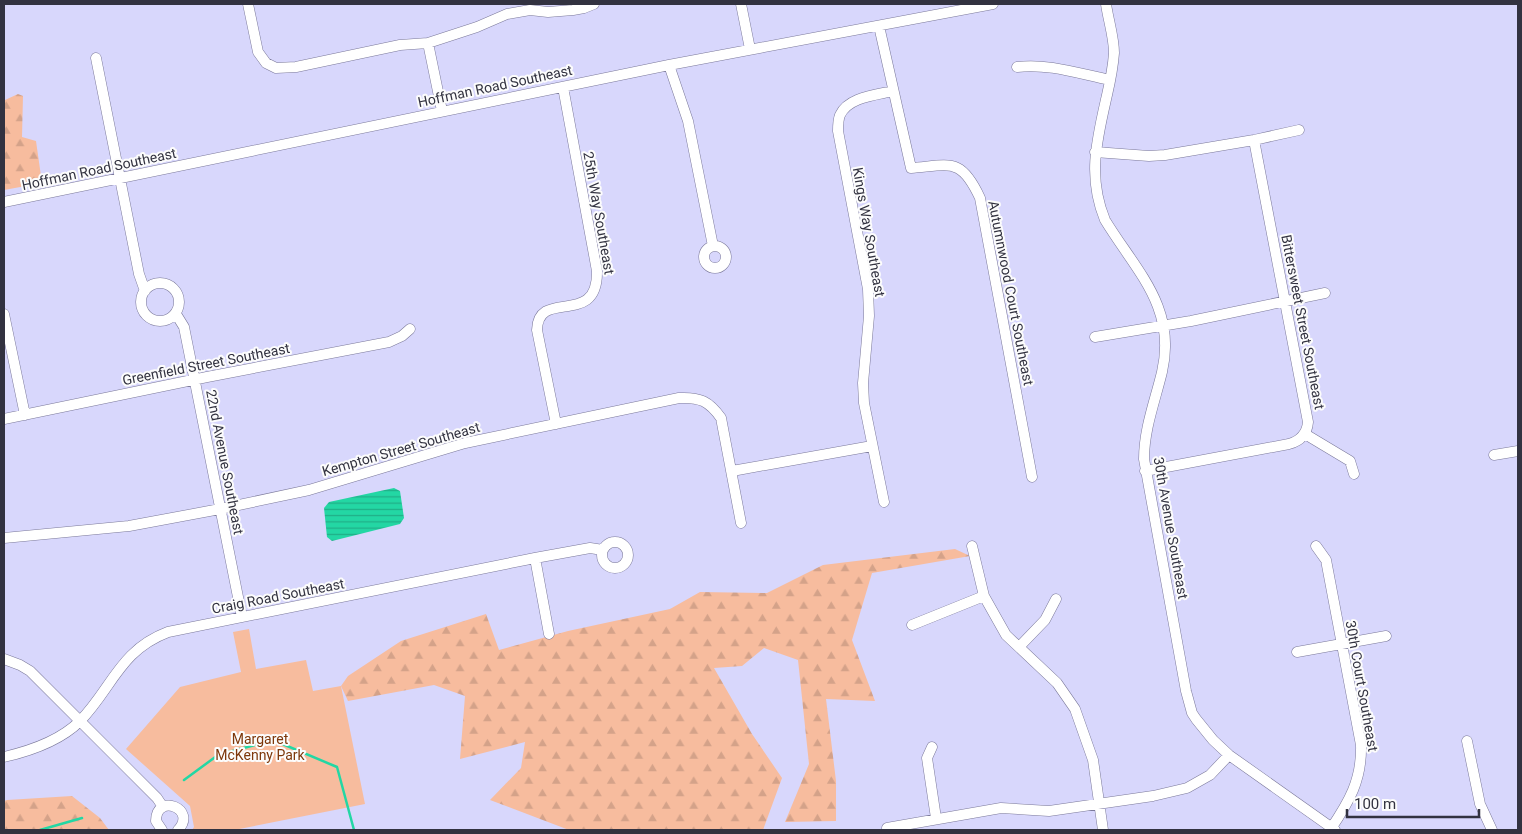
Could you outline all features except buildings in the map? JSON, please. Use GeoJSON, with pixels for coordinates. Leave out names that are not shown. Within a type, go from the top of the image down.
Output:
{"type":"FeatureCollection","features":[{"type":"Feature","properties":{"kind":"street"},"geometry":{"type":"LineString","coordinates":[[248,4],[258,52],[266,64],[276,68],[296,67],[400,45],[428,43],[477,27],[507,14],[530,10],[548,12],[573,10],[594,4]]}},
{"type":"Feature","properties":{"kind":"street"},"geometry":{"type":"LineString","coordinates":[[741,4],[750,49]]}},
{"type":"Feature","properties":{"kind":"street","name":"Hoffman Road Southeast"},"geometry":{"type":"LineString","coordinates":[[4,202],[668,65],[993,4]]}},
{"type":"Feature","properties":{"kind":"street","name":"30th Avenue Southeast"},"geometry":{"type":"LineString","coordinates":[[1106,4],[1114,50],[1110,80],[1095,152],[1094,179],[1100,208],[1114,234],[1153,293],[1164,325],[1165,355],[1144,442],[1145,471],[1186,691],[1192,713],[1213,740],[1229,755],[1332,830]]}},
{"type":"Feature","properties":{"kind":"street"},"geometry":{"type":"LineString","coordinates":[[879,26],[893,91]]}},
{"type":"Feature","properties":{"kind":"street"},"geometry":{"type":"LineString","coordinates":[[428,43],[442,111]]}},
{"type":"Feature","properties":{"kind":"street"},"geometry":{"type":"LineString","coordinates":[[96,58],[139,274],[145,291],[142,295],[141,305],[149,318],[163,321],[176,314]]}},
{"type":"Feature","properties":{"kind":"street"},"geometry":{"type":"LineString","coordinates":[[668,65],[688,121],[713,246]]}},
{"type":"Feature","properties":{"kind":"street"},"geometry":{"type":"LineString","coordinates":[[1017,67],[1030,65],[1110,80]]}},
{"type":"Feature","properties":{"kind":"street","name":"25th Way Southeast"},"geometry":{"type":"LineString","coordinates":[[556,424],[537,322],[547,310],[581,303],[589,299],[597,284],[597,271],[563,87]]}},
{"type":"Feature","properties":{"kind":"street","name":"Autumnwood Court Southeast"},"geometry":{"type":"LineString","coordinates":[[893,91],[911,168],[949,165],[960,168],[972,179],[980,198],[1032,477]]}},
{"type":"Feature","properties":{"kind":"street","name":"Kings Way Southeast"},"geometry":{"type":"LineString","coordinates":[[884,502],[864,403],[863,384],[869,316],[868,290],[838,131],[839,116],[849,104],[869,96],[893,91]]}},
{"type":"Feature","properties":{"kind":"street"},"geometry":{"type":"LineString","coordinates":[[1095,152],[1148,156],[1165,155],[1254,140],[1299,130]]}},
{"type":"Feature","properties":{"kind":"street","name":"Bittersweet Street Southeast"},"geometry":{"type":"LineString","coordinates":[[1254,140],[1308,422],[1304,434]]}},
{"type":"Feature","properties":{"kind":"street","name":"22nd Avenue Southeast"},"geometry":{"type":"LineString","coordinates":[[145,291],[148,287],[158,283],[168,284],[176,290],[180,299],[176,314],[184,326],[242,617]]}},
{"type":"Feature","properties":{"kind":"street"},"geometry":{"type":"LineString","coordinates":[[1095,337],[1325,293]]}},
{"type":"Feature","properties":{"kind":"street"},"geometry":{"type":"LineString","coordinates":[[4,314],[25,415]]}},
{"type":"Feature","properties":{"kind":"street","name":"Greenfield Street Southeast"},"geometry":{"type":"LineString","coordinates":[[4,419],[389,342],[402,336],[410,328]]}},
{"type":"Feature","properties":{"kind":"street","name":"Kempton Street Southeast"},"geometry":{"type":"LineString","coordinates":[[4,538],[130,526],[220,509],[309,490],[465,443],[691,397],[703,400],[713,406],[721,418],[741,523]]}},
{"type":"Feature","properties":{"kind":"street"},"geometry":{"type":"LineString","coordinates":[[1145,471],[1288,444],[1299,440],[1304,434],[1350,461],[1354,474]]}},
{"type":"Feature","properties":{"kind":"street"},"geometry":{"type":"LineString","coordinates":[[732,471],[872,446]]}},
{"type":"Feature","properties":{"kind":"street"},"geometry":{"type":"LineString","coordinates":[[1494,455],[1518,451]]}},
{"type":"Feature","properties":{"kind":"street"},"geometry":{"type":"LineString","coordinates":[[972,546],[984,596],[1006,635],[1057,683],[1075,709],[1093,760],[1103,830]]}},
{"type":"Feature","properties":{"kind":"street","name":"30th Court Southeast"},"geometry":{"type":"LineString","coordinates":[[1316,546],[1326,560],[1359,731],[1362,757],[1354,790],[1332,830]]}},
{"type":"Feature","properties":{"kind":"street","name":"Craig Road Southeast"},"geometry":{"type":"LineString","coordinates":[[4,757],[33,749],[66,732],[80,721],[126,660],[145,643],[168,632],[535,558],[590,548],[603,550]]}},
{"type":"Feature","properties":{"kind":"street"},"geometry":{"type":"LineString","coordinates":[[535,558],[549,634]]}},
{"type":"Feature","properties":{"kind":"street"},"geometry":{"type":"LineString","coordinates":[[912,625],[984,596]]}},
{"type":"Feature","properties":{"kind":"street"},"geometry":{"type":"LineString","coordinates":[[1019,647],[1045,620],[1056,599]]}},
{"type":"Feature","properties":{"kind":"street"},"geometry":{"type":"LineString","coordinates":[[1297,652],[1386,636]]}},
{"type":"Feature","properties":{"kind":"street"},"geometry":{"type":"LineString","coordinates":[[4,659],[20,665],[30,672],[164,807]]}},
{"type":"Feature","properties":{"kind":"street"},"geometry":{"type":"LineString","coordinates":[[1467,741],[1480,804],[1492,830]]}},
{"type":"Feature","properties":{"kind":"street"},"geometry":{"type":"LineString","coordinates":[[932,747],[927,758],[936,818]]}},
{"type":"Feature","properties":{"kind":"street"},"geometry":{"type":"LineString","coordinates":[[887,828],[1001,808],[1049,811],[1187,788],[1210,775],[1229,755]]}},
{"type":"Feature","properties":{"kind":"street"},"geometry":{"type":"LineString","coordinates":[[162,830],[158,826],[156,817],[164,807],[176,807],[182,813],[183,821],[178,830]]}},
{"type":"Feature","properties":{"kind":"green space"},"geometry":{"type":"Polygon","coordinates":[[[18,94],[23,96],[22,137],[36,141],[42,183],[4,190],[4,98],[5,100],[18,94]]]}},
{"type":"Feature","properties":{"kind":"green space"},"geometry":{"type":"Polygon","coordinates":[[[955,549],[970,556],[872,573],[852,640],[875,701],[826,699],[836,781],[836,821],[785,822],[809,764],[798,660],[764,648],[742,666],[714,668],[752,734],[782,778],[763,830],[569,830],[490,800],[521,768],[525,742],[460,759],[465,696],[434,685],[348,701],[341,686],[348,676],[401,641],[486,614],[499,650],[568,631],[670,609],[700,592],[767,593],[823,565],[955,549]]]}},
{"type":"Feature","properties":{"kind":"green space","name":"Margaret McKenny Park"},"geometry":{"type":"Polygon","coordinates":[[[249,629],[256,669],[306,660],[313,691],[341,686],[365,804],[234,830],[192,830],[194,827],[190,806],[126,749],[180,687],[241,672],[233,632],[249,629]]]}},
{"type":"Feature","properties":{"kind":"green space"},"geometry":{"type":"Polygon","coordinates":[[[72,796],[100,818],[109,830],[4,830],[4,801],[72,796]]]}},
{"type":"Feature","properties":{"kind":"shaded area"},"geometry":{"type":"Polygon","coordinates":[[[394,488],[400,491],[404,518],[400,524],[332,541],[327,537],[324,508],[329,502],[394,488]]]}},
{"type":"Feature","properties":{"kind":"waterway"},"geometry":{"type":"LineString","coordinates":[[184,780],[218,755],[273,740],[337,767],[354,830]]}},
{"type":"Feature","properties":{"kind":"waterway"},"geometry":{"type":"LineString","coordinates":[[40,830],[82,818]]}}]}
